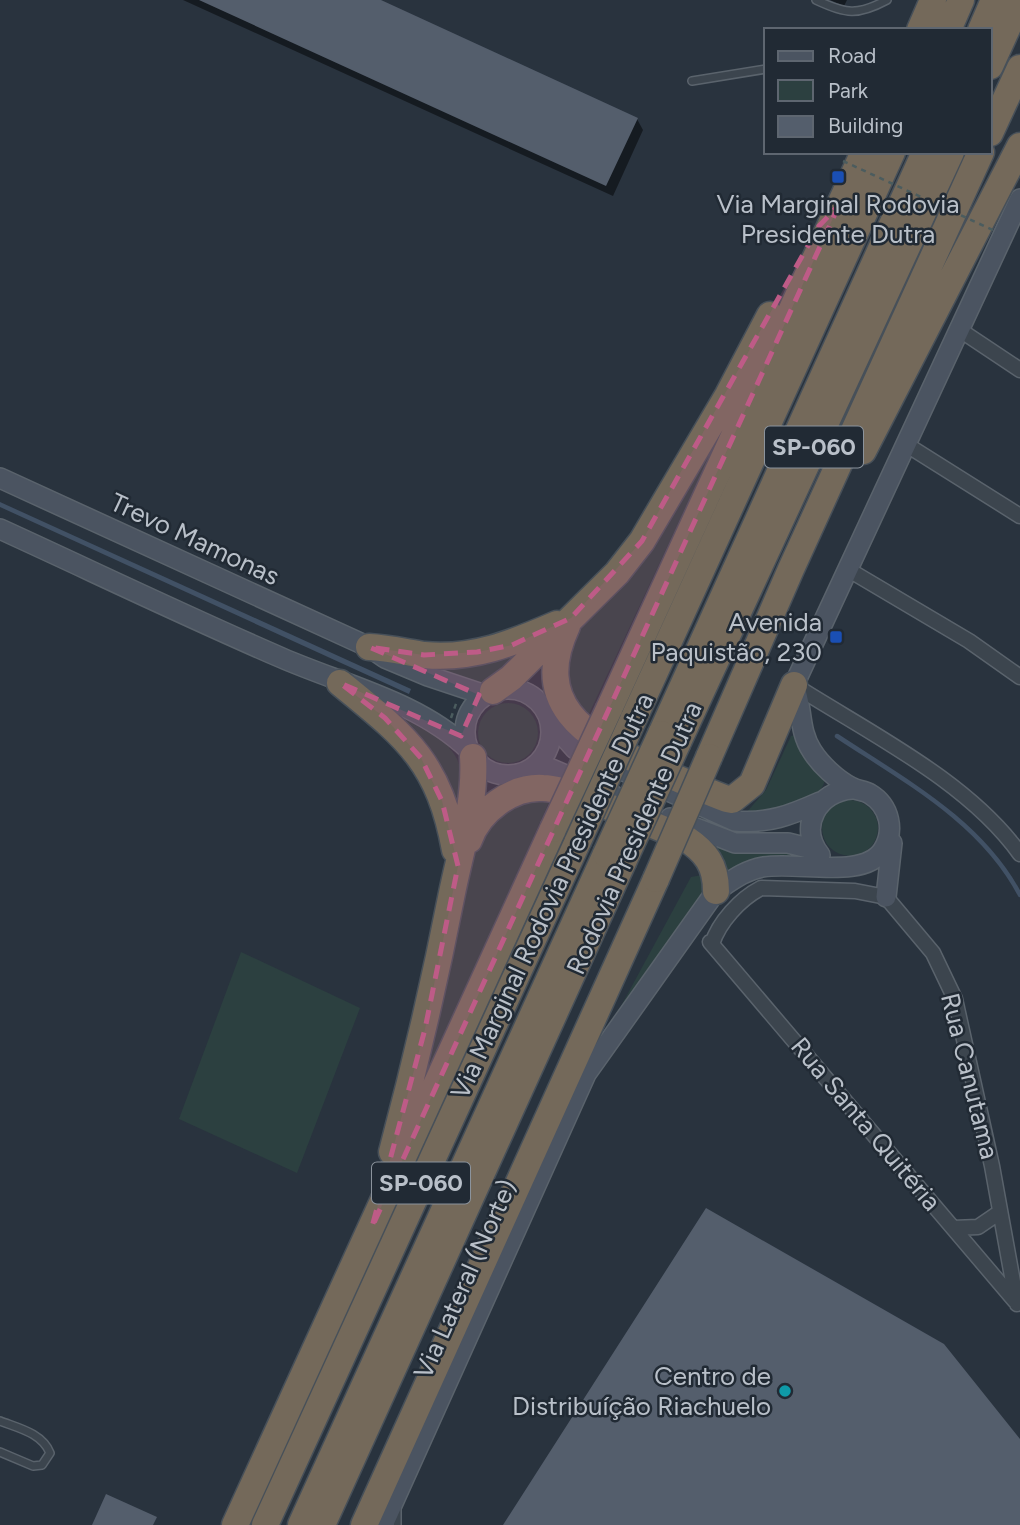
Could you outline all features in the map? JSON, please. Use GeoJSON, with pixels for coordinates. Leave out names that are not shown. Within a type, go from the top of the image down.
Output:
{"type":"FeatureCollection","features":[{"type":"Feature","properties":{"kind":"highway"},"geometry":{"type":"LineString","coordinates":[[921,28],[933,0]]}},
{"type":"Feature","properties":{"kind":"highway"},"geometry":{"type":"LineString","coordinates":[[949,28],[961,0]]}},
{"type":"Feature","properties":{"kind":"highway"},"geometry":{"type":"LineString","coordinates":[[982,28],[995,0]]}},
{"type":"Feature","properties":{"kind":"highway"},"geometry":{"type":"LineString","coordinates":[[992,62],[1020,0]]}},
{"type":"Feature","properties":{"kind":"highway"},"geometry":{"type":"LineString","coordinates":[[992,129],[1020,68]]}},
{"type":"Feature","properties":{"kind":"highway"},"geometry":{"type":"LineString","coordinates":[[791,569],[844,489],[1020,146]]}},
{"type":"Feature","properties":{"kind":"highway","name":"Via Marginal Rodovia Presidente Dutra"},"geometry":{"type":"LineString","coordinates":[[265,1525],[891,154]]}},
{"type":"Feature","properties":{"kind":"highway","name":"Rodovia Presidente Dutra"},"geometry":{"type":"LineString","coordinates":[[301,1525],[669,738],[924,154]]}},
{"type":"Feature","properties":{"kind":"highway","name":"Rodovia Presidente Dutra"},"geometry":{"type":"LineString","coordinates":[[669,738],[950,154]]}},
{"type":"Feature","properties":{"kind":"highway","name":"Rodovia Presidente Dutra"},"geometry":{"type":"LineString","coordinates":[[364,1525],[656,879],[791,569],[980,154]]}},
{"type":"Feature","properties":{"kind":"highway"},"geometry":{"type":"LineString","coordinates":[[235,1525],[839,205],[853,157]]}},
{"type":"Feature","properties":{"kind":"highway"},"geometry":{"type":"LineString","coordinates":[[489,693],[512,678],[617,573],[642,541],[729,395],[819,226],[839,205]]}},
{"type":"Feature","properties":{"kind":"highway"},"geometry":{"type":"LineString","coordinates":[[369,647],[424,655],[477,652],[512,645],[571,618]]}},
{"type":"Feature","properties":{"kind":"highway"},"geometry":{"type":"LineString","coordinates":[[571,618],[558,645],[554,664],[557,689],[576,722],[606,747],[727,799],[732,800],[752,783],[794,685]]}},
{"type":"Feature","properties":{"kind":"highway"},"geometry":{"type":"LineString","coordinates":[[340,683],[385,718],[421,758],[443,801],[458,866]]}},
{"type":"Feature","properties":{"kind":"highway"},"geometry":{"type":"LineString","coordinates":[[372,1227],[425,1029],[472,790],[470,753]]}},
{"type":"Feature","properties":{"kind":"highway"},"geometry":{"type":"LineString","coordinates":[[458,866],[470,836],[486,812],[507,797],[532,788],[545,788],[685,838],[705,853],[716,875],[716,891]]}},
{"type":"Feature","properties":{"kind":"highway","name":"Rodovia Presidente Dutra"},"geometry":{"type":"LineString","coordinates":[[322,1525],[614,858]]}},
{"type":"Feature","properties":{"kind":"main road"},"geometry":{"type":"LineString","coordinates":[[852,789],[824,765],[807,743],[794,685],[1018,211]]}},
{"type":"Feature","properties":{"kind":"main road","name":"Trevo Mamonas"},"geometry":{"type":"LineString","coordinates":[[0,478],[369,647],[385,658],[428,676],[489,693]]}},
{"type":"Feature","properties":{"kind":"main road"},"geometry":{"type":"LineString","coordinates":[[0,529],[340,683],[360,688],[448,730],[470,753],[495,773],[513,775],[549,768],[735,844],[788,843],[816,850],[834,864],[856,868],[873,861],[885,847],[890,832]]}},
{"type":"Feature","properties":{"kind":"main road"},"geometry":{"type":"LineString","coordinates":[[470,753],[465,731],[468,714],[489,693],[510,688],[531,695],[540,702],[551,722],[575,749],[735,821],[785,818],[833,793],[852,789],[869,793],[881,803],[888,817],[892,846],[887,865],[886,897]]}},
{"type":"Feature","properties":{"kind":"main road"},"geometry":{"type":"LineString","coordinates":[[529,770],[545,755],[550,744],[551,722]]}},
{"type":"Feature","properties":{"kind":"main road"},"geometry":{"type":"LineString","coordinates":[[816,850],[810,832],[811,822],[820,802]]}},
{"type":"Feature","properties":{"kind":"main road"},"geometry":{"type":"LineString","coordinates":[[716,891],[745,873],[764,867],[825,867],[834,864]]}},
{"type":"Feature","properties":{"kind":"main road","name":"Via Lateral (Norte)"},"geometry":{"type":"LineString","coordinates":[[383,1525],[586,1074],[716,891]]}},
{"type":"Feature","properties":{"kind":"street"},"geometry":{"type":"LineString","coordinates":[[960,330],[1020,370]]}},
{"type":"Feature","properties":{"kind":"street"},"geometry":{"type":"LineString","coordinates":[[907,445],[1020,516]]}},
{"type":"Feature","properties":{"kind":"street"},"geometry":{"type":"LineString","coordinates":[[849,570],[969,641],[1020,677]]}},
{"type":"Feature","properties":{"kind":"street"},"geometry":{"type":"LineString","coordinates":[[794,685],[930,772],[975,805],[1007,836],[1020,854]]}},
{"type":"Feature","properties":{"kind":"street","name":"Rua Santa Quitéria"},"geometry":{"type":"LineString","coordinates":[[886,897],[855,891],[761,888],[727,918],[711,943],[1018,1306]]}},
{"type":"Feature","properties":{"kind":"street","name":"Rua Canutama"},"geometry":{"type":"LineString","coordinates":[[886,897],[933,953],[956,999],[1018,1306]]}},
{"type":"Feature","properties":{"kind":"street"},"geometry":{"type":"LineString","coordinates":[[953,1228],[978,1227],[1000,1212]]}},
{"type":"Feature","properties":{"kind":"lane"},"geometry":{"type":"LineString","coordinates":[[816,0],[844,12],[866,10],[887,0]]}},
{"type":"Feature","properties":{"kind":"lane"},"geometry":{"type":"LineString","coordinates":[[692,81],[764,69]]}},
{"type":"Feature","properties":{"kind":"lane"},"geometry":{"type":"LineString","coordinates":[[0,1421],[38,1436],[50,1453],[42,1465],[33,1466],[0,1452]]}},
{"type":"Feature","properties":{"kind":"lane"},"geometry":{"type":"LineString","coordinates":[[396,1497],[397,1525]]}},
{"type":"Feature","properties":{"kind":"path"},"geometry":{"type":"LineString","coordinates":[[853,157],[995,232]]}},
{"type":"Feature","properties":{"kind":"highlighted area"},"geometry":{"type":"Polygon","coordinates":[[[839,205],[609,709],[372,1227],[425,1029],[458,866],[442,801],[421,758],[385,718],[340,683],[461,736],[479,695],[369,647],[424,655],[477,652],[512,645],[571,618],[642,541],[819,226],[839,205]]]}},
{"type":"Feature","properties":{"kind":"green space"},"geometry":{"type":"Polygon","coordinates":[[[743,385],[588,716],[575,696],[569,677],[572,633],[743,385]]]}},
{"type":"Feature","properties":{"kind":"green space"},"geometry":{"type":"Polygon","coordinates":[[[522,647],[493,677],[477,685],[423,667],[522,647]]]}},
{"type":"Feature","properties":{"kind":"green space"},"geometry":{"type":"Polygon","coordinates":[[[502,703],[514,703],[533,716],[538,733],[536,745],[525,758],[514,763],[502,763],[483,750],[478,739],[478,727],[491,708],[502,703]]]}},
{"type":"Feature","properties":{"kind":"green space"},"geometry":{"type":"Polygon","coordinates":[[[395,714],[451,744],[449,748],[460,768],[459,809],[395,714]]]}},
{"type":"Feature","properties":{"kind":"green space"},"geometry":{"type":"Polygon","coordinates":[[[796,735],[825,778],[822,787],[805,801],[745,814],[766,790],[791,736],[796,735]]]}},
{"type":"Feature","properties":{"kind":"green space"},"geometry":{"type":"Polygon","coordinates":[[[537,799],[550,800],[421,1088],[473,848],[491,818],[537,799]]]}},
{"type":"Feature","properties":{"kind":"green space"},"geometry":{"type":"Polygon","coordinates":[[[844,800],[856,800],[866,804],[874,812],[878,828],[874,844],[866,852],[856,856],[844,856],[834,852],[826,844],[822,834],[822,822],[826,812],[834,804],[844,800]]]}},
{"type":"Feature","properties":{"kind":"green space"},"geometry":{"type":"Polygon","coordinates":[[[710,845],[745,853],[794,853],[802,857],[726,874],[710,845]]]}},
{"type":"Feature","properties":{"kind":"green space"},"geometry":{"type":"Polygon","coordinates":[[[708,874],[707,888],[607,1032],[691,877],[708,874]]]}},
{"type":"Feature","properties":{"kind":"green space"},"geometry":{"type":"Polygon","coordinates":[[[241,952],[360,1008],[297,1173],[179,1119],[241,952]]]}},
{"type":"Feature","properties":{"kind":"water"},"geometry":{"type":"Polygon","coordinates":[[[0,502],[411,689],[409,694],[0,507],[0,502]]]}},
{"type":"Feature","properties":{"kind":"building"},"geometry":{"type":"Polygon","coordinates":[[[199,0],[381,0],[638,118],[606,186],[199,0]]]}},
{"type":"Feature","properties":{"kind":"building","name":"Centro de Distribuíção Riachuelo"},"geometry":{"type":"Polygon","coordinates":[[[706,1208],[944,1344],[1020,1439],[1020,1525],[503,1525],[706,1208]]]}},
{"type":"Feature","properties":{"kind":"building"},"geometry":{"type":"Polygon","coordinates":[[[106,1494],[157,1517],[153,1525],[92,1525],[106,1494]]]}},
{"type":"Feature","properties":{"kind":"waterway"},"geometry":{"type":"LineString","coordinates":[[837,736],[915,787],[963,824],[985,845],[1020,895]]}},
{"type":"Feature","properties":{"kind":"place","name":"Via Marginal Rodovia Presidente Dutra"},"geometry":{"type":"Point","coordinates":[838,177]}},
{"type":"Feature","properties":{"kind":"place","name":"Avenida Paquistão, 230"},"geometry":{"type":"Point","coordinates":[836,637]}},
{"type":"Feature","properties":{"kind":"place","name":"Centro de Distribuíção Riachuelo"},"geometry":{"type":"Point","coordinates":[785,1391]}}]}
